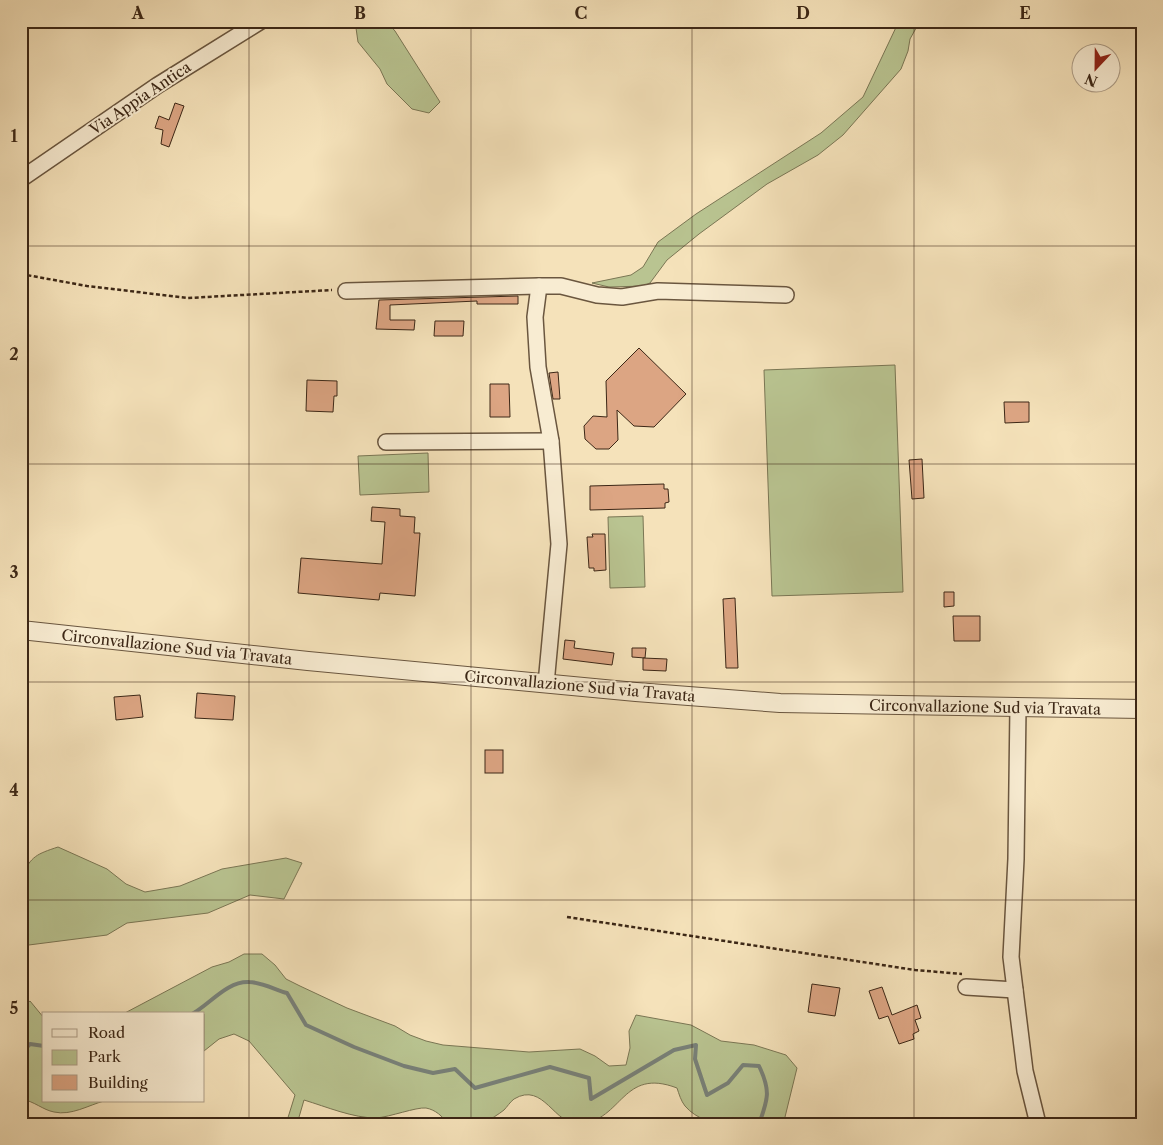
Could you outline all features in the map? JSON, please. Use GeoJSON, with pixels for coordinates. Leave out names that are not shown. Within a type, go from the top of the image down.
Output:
{"type":"FeatureCollection","features":[{"type":"Feature","properties":{"kind":"street","name":"Via Appia Antica"},"geometry":{"type":"LineString","coordinates":[[21,179],[158,85],[261,21]]}},
{"type":"Feature","properties":{"kind":"street"},"geometry":{"type":"LineString","coordinates":[[539,286],[535,317],[538,367],[551,441],[559,544],[546,684]]}},
{"type":"Feature","properties":{"kind":"street"},"geometry":{"type":"LineString","coordinates":[[346,291],[561,286],[597,295],[622,297],[658,291],[786,294]]}},
{"type":"Feature","properties":{"kind":"street"},"geometry":{"type":"LineString","coordinates":[[386,442],[551,441]]}},
{"type":"Feature","properties":{"kind":"street","name":"Circonvallazione Sud via Travata"},"geometry":{"type":"LineString","coordinates":[[21,630],[118,642],[546,684],[780,703],[1142,709]]}},
{"type":"Feature","properties":{"kind":"street"},"geometry":{"type":"LineString","coordinates":[[1018,707],[1016,859],[1011,957],[1025,1071],[1038,1124]]}},
{"type":"Feature","properties":{"kind":"street"},"geometry":{"type":"LineString","coordinates":[[967,981],[1015,990]]}},
{"type":"Feature","properties":{"kind":"path"},"geometry":{"type":"LineString","coordinates":[[21,274],[87,286],[188,298],[346,291]]}},
{"type":"Feature","properties":{"kind":"path"},"geometry":{"type":"LineString","coordinates":[[567,917],[915,970],[967,981]]}},
{"type":"Feature","properties":{"kind":"green space"},"geometry":{"type":"Polygon","coordinates":[[[355,21],[386,21],[395,31],[440,102],[429,113],[412,109],[387,84],[380,69],[358,42],[355,21]]]}},
{"type":"Feature","properties":{"kind":"green space"},"geometry":{"type":"Polygon","coordinates":[[[899,21],[920,21],[910,39],[908,51],[901,69],[843,135],[818,155],[767,184],[699,234],[667,260],[650,283],[644,286],[609,287],[592,283],[631,275],[643,267],[658,242],[696,214],[821,133],[863,97],[899,21]]]}},
{"type":"Feature","properties":{"kind":"green space"},"geometry":{"type":"Polygon","coordinates":[[[895,365],[903,592],[772,596],[764,370],[895,365]]]}},
{"type":"Feature","properties":{"kind":"green space"},"geometry":{"type":"Polygon","coordinates":[[[428,453],[429,492],[360,495],[358,456],[428,453]]]}},
{"type":"Feature","properties":{"kind":"green space"},"geometry":{"type":"Polygon","coordinates":[[[643,516],[645,587],[610,588],[608,517],[643,516]]]}},
{"type":"Feature","properties":{"kind":"green space"},"geometry":{"type":"Polygon","coordinates":[[[58,847],[107,869],[126,884],[145,892],[180,886],[222,869],[286,858],[302,863],[284,899],[250,895],[208,913],[127,923],[107,935],[21,946],[21,902],[28,894],[22,876],[32,860],[58,847]]]}},
{"type":"Feature","properties":{"kind":"green space"},"geometry":{"type":"Polygon","coordinates":[[[244,954],[262,954],[275,965],[286,979],[347,1008],[395,1026],[410,1035],[443,1045],[529,1052],[580,1049],[595,1056],[609,1066],[626,1065],[630,1048],[629,1031],[636,1015],[691,1025],[721,1041],[754,1045],[786,1055],[797,1068],[785,1117],[788,1124],[733,1125],[719,1124],[706,1120],[695,1115],[685,1106],[677,1088],[659,1083],[645,1084],[633,1089],[606,1114],[580,1124],[571,1123],[541,1100],[533,1096],[524,1095],[514,1099],[504,1110],[485,1124],[448,1124],[439,1114],[426,1108],[382,1117],[367,1118],[340,1112],[304,1100],[297,1124],[286,1124],[295,1095],[249,1041],[234,1034],[219,1039],[205,1050],[205,1012],[127,1012],[212,967],[229,962],[244,954]]]}},
{"type":"Feature","properties":{"kind":"green space"},"geometry":{"type":"Polygon","coordinates":[[[30,1001],[42,1016],[42,1102],[101,1102],[67,1113],[60,1113],[21,1099],[21,1008],[30,1001]]]}},
{"type":"Feature","properties":{"kind":"building"},"geometry":{"type":"Polygon","coordinates":[[[175,103],[184,106],[169,147],[161,144],[163,130],[155,128],[159,116],[169,120],[175,103]]]}},
{"type":"Feature","properties":{"kind":"building"},"geometry":{"type":"Polygon","coordinates":[[[518,296],[518,304],[477,304],[477,301],[390,305],[390,320],[415,320],[414,330],[376,329],[379,300],[518,296]]]}},
{"type":"Feature","properties":{"kind":"building"},"geometry":{"type":"Polygon","coordinates":[[[435,321],[464,321],[463,336],[434,336],[435,321]]]}},
{"type":"Feature","properties":{"kind":"building"},"geometry":{"type":"Polygon","coordinates":[[[639,348],[686,394],[654,427],[634,426],[617,410],[618,440],[609,449],[596,449],[585,439],[584,426],[593,416],[607,417],[606,381],[639,348]]]}},
{"type":"Feature","properties":{"kind":"building"},"geometry":{"type":"Polygon","coordinates":[[[558,372],[560,399],[553,399],[549,373],[558,372]]]}},
{"type":"Feature","properties":{"kind":"building"},"geometry":{"type":"Polygon","coordinates":[[[307,380],[337,381],[337,396],[334,396],[333,412],[306,411],[307,380]]]}},
{"type":"Feature","properties":{"kind":"building"},"geometry":{"type":"Polygon","coordinates":[[[490,384],[509,384],[510,417],[490,417],[490,384]]]}},
{"type":"Feature","properties":{"kind":"building"},"geometry":{"type":"Polygon","coordinates":[[[1004,402],[1029,402],[1029,422],[1005,423],[1004,402]]]}},
{"type":"Feature","properties":{"kind":"building"},"geometry":{"type":"Polygon","coordinates":[[[922,459],[924,498],[912,499],[909,460],[922,459]]]}},
{"type":"Feature","properties":{"kind":"building"},"geometry":{"type":"Polygon","coordinates":[[[664,484],[664,489],[668,489],[669,502],[665,503],[665,508],[590,510],[590,486],[664,484]]]}},
{"type":"Feature","properties":{"kind":"building"},"geometry":{"type":"Polygon","coordinates":[[[372,507],[400,509],[400,516],[415,517],[414,533],[420,533],[415,596],[380,593],[379,600],[298,593],[301,558],[382,564],[385,522],[371,521],[372,507]]]}},
{"type":"Feature","properties":{"kind":"building"},"geometry":{"type":"Polygon","coordinates":[[[592,534],[605,534],[606,570],[594,571],[594,568],[589,568],[587,537],[593,537],[592,534]]]}},
{"type":"Feature","properties":{"kind":"building"},"geometry":{"type":"Polygon","coordinates":[[[944,592],[954,592],[954,606],[944,607],[944,592]]]}},
{"type":"Feature","properties":{"kind":"building"},"geometry":{"type":"Polygon","coordinates":[[[735,598],[738,668],[726,668],[723,599],[735,598]]]}},
{"type":"Feature","properties":{"kind":"building"},"geometry":{"type":"Polygon","coordinates":[[[953,616],[980,616],[980,641],[954,641],[953,616]]]}},
{"type":"Feature","properties":{"kind":"building"},"geometry":{"type":"Polygon","coordinates":[[[565,640],[575,641],[574,648],[614,653],[612,665],[563,659],[565,640]]]}},
{"type":"Feature","properties":{"kind":"building"},"geometry":{"type":"Polygon","coordinates":[[[632,648],[646,648],[645,658],[632,657],[632,648]]]}},
{"type":"Feature","properties":{"kind":"building"},"geometry":{"type":"Polygon","coordinates":[[[643,658],[667,659],[666,671],[643,670],[643,658]]]}},
{"type":"Feature","properties":{"kind":"building"},"geometry":{"type":"Polygon","coordinates":[[[197,693],[235,696],[233,720],[195,718],[197,693]]]}},
{"type":"Feature","properties":{"kind":"building"},"geometry":{"type":"Polygon","coordinates":[[[140,695],[143,717],[116,720],[114,697],[140,695]]]}},
{"type":"Feature","properties":{"kind":"building"},"geometry":{"type":"Polygon","coordinates":[[[485,750],[503,750],[503,773],[485,773],[485,750]]]}},
{"type":"Feature","properties":{"kind":"building"},"geometry":{"type":"Polygon","coordinates":[[[812,984],[840,988],[835,1016],[808,1012],[812,984]]]}},
{"type":"Feature","properties":{"kind":"building"},"geometry":{"type":"Polygon","coordinates":[[[882,987],[892,1015],[917,1005],[921,1018],[915,1020],[919,1031],[913,1034],[914,1039],[899,1044],[888,1016],[879,1019],[869,991],[882,987]]]}},
{"type":"Feature","properties":{"kind":"waterway"},"geometry":{"type":"LineString","coordinates":[[196,1012],[233,985],[249,982],[258,983],[287,993],[306,1025],[354,1047],[404,1066],[433,1073],[455,1069],[475,1088],[550,1067],[589,1078],[591,1099],[674,1050],[696,1045],[695,1059],[707,1095],[728,1083],[743,1065],[759,1066],[767,1089],[766,1101],[759,1124]]}},
{"type":"Feature","properties":{"kind":"waterway"},"geometry":{"type":"LineString","coordinates":[[21,1053],[30,1044],[42,1046]]}}]}
